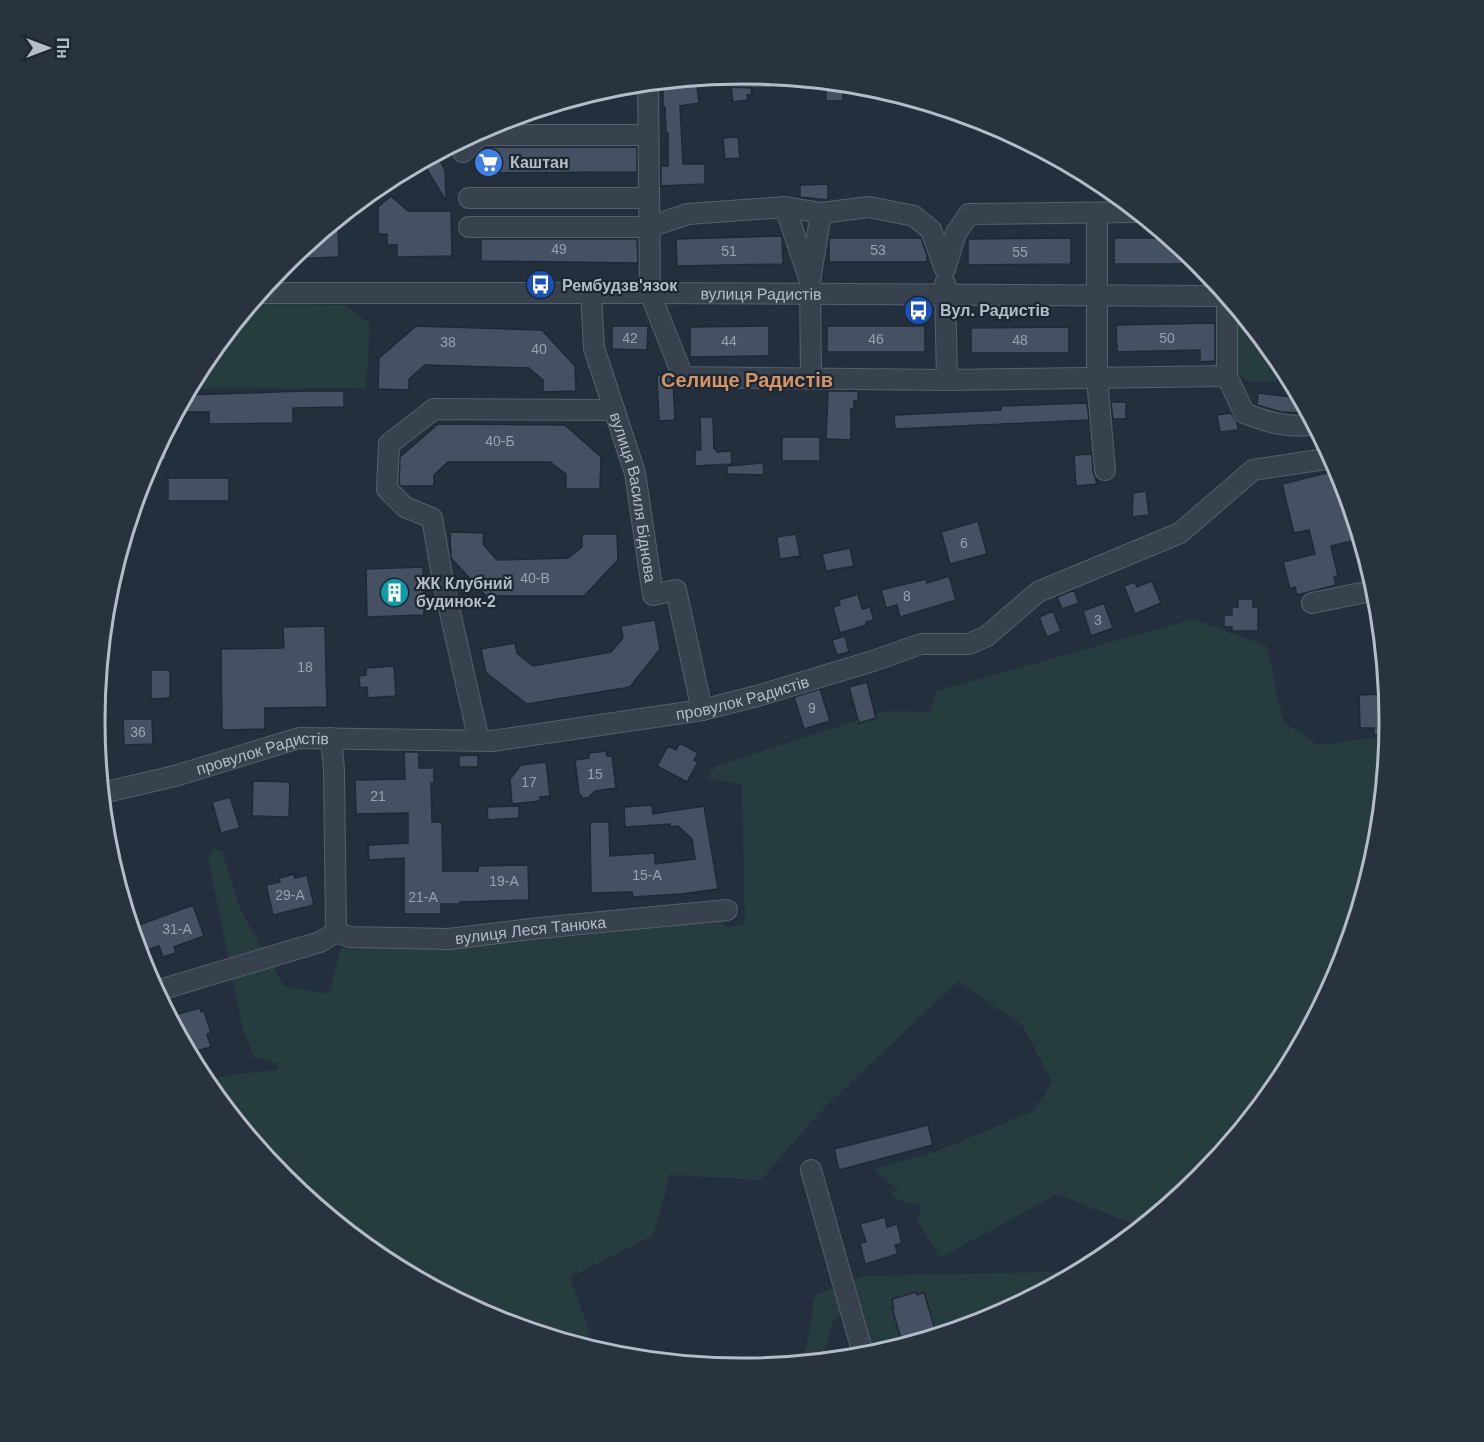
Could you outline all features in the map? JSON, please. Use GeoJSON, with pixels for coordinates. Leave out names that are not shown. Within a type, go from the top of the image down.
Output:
{"type":"FeatureCollection","features":[{"type":"Feature","properties":{"kind":"street"},"geometry":{"type":"LineString","coordinates":[[648,91],[650,293],[683,377],[947,380],[1227,376]]}},
{"type":"Feature","properties":{"kind":"street"},"geometry":{"type":"LineString","coordinates":[[492,135],[648,135]]}},
{"type":"Feature","properties":{"kind":"street"},"geometry":{"type":"LineString","coordinates":[[463,152],[470,146]]}},
{"type":"Feature","properties":{"kind":"street"},"geometry":{"type":"LineString","coordinates":[[469,198],[648,198]]}},
{"type":"Feature","properties":{"kind":"street"},"geometry":{"type":"LineString","coordinates":[[785,207],[810,287]]}},
{"type":"Feature","properties":{"kind":"street"},"geometry":{"type":"LineString","coordinates":[[469,227],[649,227],[688,214],[785,207],[821,213],[869,207],[914,216],[931,230],[945,269]]}},
{"type":"Feature","properties":{"kind":"street"},"geometry":{"type":"LineString","coordinates":[[947,380],[945,269],[956,233],[969,214],[1125,212]]}},
{"type":"Feature","properties":{"kind":"street"},"geometry":{"type":"LineString","coordinates":[[811,378],[810,287],[821,213]]}},
{"type":"Feature","properties":{"kind":"street"},"geometry":{"type":"LineString","coordinates":[[1097,213],[1097,378],[1105,470]]}},
{"type":"Feature","properties":{"kind":"street","name":"вулиця Радистів"},"geometry":{"type":"LineString","coordinates":[[271,293],[650,293],[810,287],[945,295],[1216,296]]}},
{"type":"Feature","properties":{"kind":"street","name":"вулиця Василя Біднова"},"geometry":{"type":"LineString","coordinates":[[591,293],[594,348],[634,473],[653,595],[676,590],[702,710]]}},
{"type":"Feature","properties":{"kind":"street"},"geometry":{"type":"LineString","coordinates":[[1227,308],[1227,376],[1244,413],[1269,423],[1306,426]]}},
{"type":"Feature","properties":{"kind":"street"},"geometry":{"type":"LineString","coordinates":[[479,741],[442,581],[432,518],[405,507],[387,489],[389,444],[434,409],[614,410]]}},
{"type":"Feature","properties":{"kind":"street","name":"провулок Радистів"},"geometry":{"type":"LineString","coordinates":[[109,791],[175,776],[299,738],[492,741],[702,710],[789,687],[921,644],[969,644],[987,636],[1038,592],[1180,533],[1252,470],[1323,459]]}},
{"type":"Feature","properties":{"kind":"street"},"geometry":{"type":"LineString","coordinates":[[1312,603],[1366,592]]}},
{"type":"Feature","properties":{"kind":"street"},"geometry":{"type":"LineString","coordinates":[[164,989],[320,942],[336,932],[334,770],[331,738]]}},
{"type":"Feature","properties":{"kind":"street","name":"вулиця Леся Танюка"},"geometry":{"type":"LineString","coordinates":[[336,932],[350,937],[450,939],[727,910]]}},
{"type":"Feature","properties":{"kind":"street"},"geometry":{"type":"LineString","coordinates":[[811,1170],[861,1347]]}},
{"type":"Feature","properties":{"kind":"green space"},"geometry":{"type":"Polygon","coordinates":[[[260,304],[345,305],[370,324],[366,388],[198,389],[212,367],[260,304]]]}},
{"type":"Feature","properties":{"kind":"green space"},"geometry":{"type":"Polygon","coordinates":[[[1232,314],[1272,367],[1276,374],[1276,382],[1246,381],[1231,364],[1232,314]]]}},
{"type":"Feature","properties":{"kind":"green space"},"geometry":{"type":"Polygon","coordinates":[[[1193,619],[1267,646],[1283,722],[1318,745],[1379,737],[1374,804],[1357,886],[1331,965],[1313,1003],[1272,1075],[1221,1141],[1162,1200],[1133,1224],[1057,1194],[940,1258],[917,1219],[920,1212],[919,1204],[903,1202],[891,1193],[899,1191],[874,1169],[935,1152],[1032,1112],[1052,1082],[1023,1026],[958,981],[821,1111],[761,1180],[670,1175],[653,1236],[570,1277],[591,1336],[588,1339],[498,1310],[423,1273],[388,1251],[322,1200],[292,1171],[263,1141],[215,1079],[229,1075],[277,1070],[278,1063],[254,1057],[243,1030],[208,858],[213,849],[222,851],[240,909],[284,986],[329,994],[341,948],[580,936],[717,918],[727,928],[745,924],[742,784],[707,778],[714,767],[885,711],[929,712],[937,691],[1193,619]]]}},
{"type":"Feature","properties":{"kind":"green space"},"geometry":{"type":"Polygon","coordinates":[[[1063,1271],[986,1310],[907,1336],[852,1348],[857,1306],[833,1320],[824,1353],[805,1355],[815,1295],[865,1276],[1063,1271]]]}},
{"type":"Feature","properties":{"kind":"building"},"geometry":{"type":"Polygon","coordinates":[[[697,85],[699,103],[680,106],[683,164],[705,164],[705,184],[661,186],[661,166],[668,166],[668,133],[666,133],[665,107],[663,107],[663,89],[697,85]]]}},
{"type":"Feature","properties":{"kind":"building"},"geometry":{"type":"Polygon","coordinates":[[[731,87],[751,88],[752,94],[747,95],[748,100],[733,102],[731,87]]]}},
{"type":"Feature","properties":{"kind":"building"},"geometry":{"type":"Polygon","coordinates":[[[826,89],[843,92],[843,101],[826,101],[826,89]]]}},
{"type":"Feature","properties":{"kind":"building"},"geometry":{"type":"Polygon","coordinates":[[[738,137],[740,158],[725,159],[723,138],[738,137]]]}},
{"type":"Feature","properties":{"kind":"building"},"geometry":{"type":"Polygon","coordinates":[[[485,147],[637,147],[637,172],[483,173],[483,149],[485,147]]]}},
{"type":"Feature","properties":{"kind":"building"},"geometry":{"type":"Polygon","coordinates":[[[440,161],[445,170],[446,201],[426,168],[440,161]]]}},
{"type":"Feature","properties":{"kind":"building"},"geometry":{"type":"Polygon","coordinates":[[[828,184],[828,200],[800,197],[800,185],[828,184]]]}},
{"type":"Feature","properties":{"kind":"building"},"geometry":{"type":"Polygon","coordinates":[[[391,196],[408,211],[451,211],[452,256],[397,257],[397,245],[387,245],[387,234],[378,234],[378,207],[391,196]]]}},
{"type":"Feature","properties":{"kind":"building"},"geometry":{"type":"Polygon","coordinates":[[[338,229],[339,257],[305,258],[338,229]]]}},
{"type":"Feature","properties":{"kind":"building"},"geometry":{"type":"Polygon","coordinates":[[[782,236],[783,264],[677,266],[676,239],[782,236]]]}},
{"type":"Feature","properties":{"kind":"building"},"geometry":{"type":"Polygon","coordinates":[[[829,238],[921,238],[927,262],[829,262],[829,238]]]}},
{"type":"Feature","properties":{"kind":"building"},"geometry":{"type":"Polygon","coordinates":[[[1071,238],[1071,264],[968,265],[968,239],[1071,238]]]}},
{"type":"Feature","properties":{"kind":"building"},"geometry":{"type":"Polygon","coordinates":[[[1114,238],[1157,238],[1185,264],[1114,264],[1114,238]]]}},
{"type":"Feature","properties":{"kind":"building"},"geometry":{"type":"Polygon","coordinates":[[[481,239],[637,239],[638,263],[481,261],[481,239]]]}},
{"type":"Feature","properties":{"kind":"building"},"geometry":{"type":"Polygon","coordinates":[[[1215,323],[1215,361],[1200,362],[1200,350],[1117,352],[1116,325],[1215,323]]]}},
{"type":"Feature","properties":{"kind":"building"},"geometry":{"type":"Polygon","coordinates":[[[416,326],[542,330],[575,366],[576,391],[543,392],[543,380],[529,368],[425,365],[409,379],[409,390],[378,389],[379,358],[416,326]]]}},
{"type":"Feature","properties":{"kind":"building"},"geometry":{"type":"Polygon","coordinates":[[[612,326],[648,326],[647,350],[612,349],[612,326]]]}},
{"type":"Feature","properties":{"kind":"building"},"geometry":{"type":"Polygon","coordinates":[[[769,326],[769,356],[690,357],[690,327],[769,326]]]}},
{"type":"Feature","properties":{"kind":"building"},"geometry":{"type":"Polygon","coordinates":[[[827,326],[925,326],[925,352],[827,352],[827,326]]]}},
{"type":"Feature","properties":{"kind":"building"},"geometry":{"type":"Polygon","coordinates":[[[1069,327],[1069,353],[971,353],[971,328],[1069,327]]]}},
{"type":"Feature","properties":{"kind":"building"},"geometry":{"type":"Polygon","coordinates":[[[657,375],[669,375],[673,383],[675,420],[659,421],[657,375]]]}},
{"type":"Feature","properties":{"kind":"building"},"geometry":{"type":"Polygon","coordinates":[[[344,391],[344,407],[293,408],[293,423],[209,424],[209,412],[185,412],[195,395],[344,391]]]}},
{"type":"Feature","properties":{"kind":"building"},"geometry":{"type":"Polygon","coordinates":[[[828,391],[858,391],[858,401],[854,401],[854,409],[851,409],[851,440],[826,439],[828,391]]]}},
{"type":"Feature","properties":{"kind":"building"},"geometry":{"type":"Polygon","coordinates":[[[1258,393],[1290,397],[1299,413],[1281,412],[1257,405],[1258,393]]]}},
{"type":"Feature","properties":{"kind":"building"},"geometry":{"type":"Polygon","coordinates":[[[1111,402],[1126,402],[1126,419],[1113,419],[1111,402]]]}},
{"type":"Feature","properties":{"kind":"building"},"geometry":{"type":"Polygon","coordinates":[[[1087,403],[1089,420],[895,429],[894,415],[1001,410],[1001,406],[1087,403]]]}},
{"type":"Feature","properties":{"kind":"building"},"geometry":{"type":"Polygon","coordinates":[[[1231,413],[1237,422],[1238,430],[1220,432],[1217,415],[1231,413]]]}},
{"type":"Feature","properties":{"kind":"building"},"geometry":{"type":"Polygon","coordinates":[[[700,417],[713,417],[714,449],[717,452],[731,451],[732,464],[695,466],[695,450],[701,450],[700,417]]]}},
{"type":"Feature","properties":{"kind":"building"},"geometry":{"type":"Polygon","coordinates":[[[438,424],[565,425],[601,457],[600,489],[566,489],[566,474],[550,462],[448,462],[434,475],[434,486],[401,486],[399,484],[400,457],[438,424]]]}},
{"type":"Feature","properties":{"kind":"building"},"geometry":{"type":"Polygon","coordinates":[[[782,437],[820,437],[820,461],[782,461],[782,437]]]}},
{"type":"Feature","properties":{"kind":"building"},"geometry":{"type":"Polygon","coordinates":[[[167,448],[166,460],[161,460],[167,448]]]}},
{"type":"Feature","properties":{"kind":"building"},"geometry":{"type":"Polygon","coordinates":[[[1092,454],[1093,471],[1097,484],[1076,486],[1074,455],[1092,454]]]}},
{"type":"Feature","properties":{"kind":"building"},"geometry":{"type":"Polygon","coordinates":[[[763,463],[764,475],[727,474],[727,466],[763,463]]]}},
{"type":"Feature","properties":{"kind":"building"},"geometry":{"type":"Polygon","coordinates":[[[1329,472],[1352,541],[1331,546],[1338,576],[1334,577],[1336,585],[1297,595],[1295,587],[1290,589],[1283,562],[1315,554],[1309,530],[1294,533],[1282,484],[1329,472]]]}},
{"type":"Feature","properties":{"kind":"building"},"geometry":{"type":"Polygon","coordinates":[[[168,478],[229,478],[229,501],[168,501],[168,478]]]}},
{"type":"Feature","properties":{"kind":"building"},"geometry":{"type":"Polygon","coordinates":[[[1146,491],[1149,515],[1132,517],[1133,493],[1146,491]]]}},
{"type":"Feature","properties":{"kind":"building"},"geometry":{"type":"Polygon","coordinates":[[[978,521],[987,554],[950,564],[941,532],[978,521]]]}},
{"type":"Feature","properties":{"kind":"building"},"geometry":{"type":"Polygon","coordinates":[[[450,532],[484,533],[483,544],[497,560],[568,558],[582,547],[582,534],[617,534],[618,560],[584,596],[486,596],[451,558],[450,532]]]}},
{"type":"Feature","properties":{"kind":"building"},"geometry":{"type":"Polygon","coordinates":[[[796,534],[800,556],[780,559],[777,537],[796,534]]]}},
{"type":"Feature","properties":{"kind":"building"},"geometry":{"type":"Polygon","coordinates":[[[850,548],[854,566],[826,571],[822,554],[850,548]]]}},
{"type":"Feature","properties":{"kind":"building","name":"ЖК Клубний будинок-2"},"geometry":{"type":"Polygon","coordinates":[[[423,567],[424,615],[367,617],[366,569],[423,567]]]}},
{"type":"Feature","properties":{"kind":"building"},"geometry":{"type":"Polygon","coordinates":[[[949,576],[956,600],[900,617],[897,605],[886,608],[881,590],[926,579],[927,583],[949,576]]]}},
{"type":"Feature","properties":{"kind":"building"},"geometry":{"type":"Polygon","coordinates":[[[1152,581],[1161,603],[1135,614],[1124,586],[1135,582],[1137,587],[1152,581]]]}},
{"type":"Feature","properties":{"kind":"building"},"geometry":{"type":"Polygon","coordinates":[[[1074,590],[1079,603],[1062,609],[1057,597],[1074,590]]]}},
{"type":"Feature","properties":{"kind":"building"},"geometry":{"type":"Polygon","coordinates":[[[858,594],[862,609],[870,607],[874,620],[866,622],[867,625],[840,633],[833,607],[840,605],[839,600],[858,594]]]}},
{"type":"Feature","properties":{"kind":"building"},"geometry":{"type":"Polygon","coordinates":[[[1238,599],[1253,599],[1253,607],[1258,607],[1258,631],[1232,631],[1232,627],[1224,627],[1224,615],[1232,615],[1232,607],[1238,607],[1238,599]]]}},
{"type":"Feature","properties":{"kind":"building"},"geometry":{"type":"Polygon","coordinates":[[[1104,603],[1113,628],[1091,636],[1083,611],[1104,603]]]}},
{"type":"Feature","properties":{"kind":"building"},"geometry":{"type":"Polygon","coordinates":[[[1053,611],[1061,631],[1047,637],[1039,617],[1053,611]]]}},
{"type":"Feature","properties":{"kind":"building"},"geometry":{"type":"Polygon","coordinates":[[[655,620],[660,649],[630,687],[527,704],[486,673],[481,649],[515,643],[517,653],[533,666],[611,652],[623,638],[621,626],[655,620]]]}},
{"type":"Feature","properties":{"kind":"building"},"geometry":{"type":"Polygon","coordinates":[[[325,626],[327,707],[265,708],[265,729],[222,730],[221,649],[284,648],[283,627],[325,626]]]}},
{"type":"Feature","properties":{"kind":"building"},"geometry":{"type":"Polygon","coordinates":[[[845,636],[849,652],[837,655],[832,640],[845,636]]]}},
{"type":"Feature","properties":{"kind":"building"},"geometry":{"type":"Polygon","coordinates":[[[394,666],[396,696],[368,698],[367,687],[360,688],[359,676],[366,675],[366,668],[394,666]]]}},
{"type":"Feature","properties":{"kind":"building"},"geometry":{"type":"Polygon","coordinates":[[[151,670],[170,670],[170,698],[151,699],[151,670]]]}},
{"type":"Feature","properties":{"kind":"building"},"geometry":{"type":"Polygon","coordinates":[[[867,682],[876,718],[859,723],[849,687],[867,682]]]}},
{"type":"Feature","properties":{"kind":"building"},"geometry":{"type":"Polygon","coordinates":[[[820,689],[830,721],[804,729],[794,697],[820,689]]]}},
{"type":"Feature","properties":{"kind":"building"},"geometry":{"type":"Polygon","coordinates":[[[1378,694],[1379,735],[1374,735],[1374,728],[1360,728],[1359,695],[1378,694]]]}},
{"type":"Feature","properties":{"kind":"building"},"geometry":{"type":"Polygon","coordinates":[[[123,719],[152,719],[153,744],[124,745],[123,719]]]}},
{"type":"Feature","properties":{"kind":"building"},"geometry":{"type":"Polygon","coordinates":[[[680,743],[698,753],[694,760],[698,762],[687,782],[657,766],[668,746],[676,750],[680,743]]]}},
{"type":"Feature","properties":{"kind":"building"},"geometry":{"type":"Polygon","coordinates":[[[606,751],[607,756],[612,756],[616,788],[595,791],[588,798],[582,798],[579,793],[575,760],[589,758],[589,753],[606,751]]]}},
{"type":"Feature","properties":{"kind":"building"},"geometry":{"type":"Polygon","coordinates":[[[404,752],[419,752],[419,768],[434,768],[434,783],[431,783],[432,822],[442,822],[443,871],[478,871],[478,866],[528,865],[529,900],[441,904],[441,914],[404,914],[404,858],[369,860],[368,845],[408,843],[408,813],[356,814],[355,780],[405,779],[404,752]]]}},
{"type":"Feature","properties":{"kind":"building"},"geometry":{"type":"Polygon","coordinates":[[[478,755],[478,767],[459,767],[459,756],[478,755]]]}},
{"type":"Feature","properties":{"kind":"building"},"geometry":{"type":"Polygon","coordinates":[[[546,762],[550,796],[540,797],[540,801],[512,804],[510,779],[521,765],[546,762]]]}},
{"type":"Feature","properties":{"kind":"building"},"geometry":{"type":"Polygon","coordinates":[[[253,781],[290,782],[289,817],[252,816],[253,781]]]}},
{"type":"Feature","properties":{"kind":"building"},"geometry":{"type":"Polygon","coordinates":[[[230,797],[240,828],[221,833],[212,802],[230,797]]]}},
{"type":"Feature","properties":{"kind":"building"},"geometry":{"type":"Polygon","coordinates":[[[652,805],[653,814],[704,806],[718,889],[633,897],[632,892],[591,893],[590,822],[609,822],[610,856],[655,853],[655,864],[695,859],[692,839],[678,826],[670,827],[670,824],[625,827],[624,807],[652,805]]]}},
{"type":"Feature","properties":{"kind":"building"},"geometry":{"type":"Polygon","coordinates":[[[519,806],[519,818],[488,820],[487,807],[519,806]]]}},
{"type":"Feature","properties":{"kind":"building"},"geometry":{"type":"Polygon","coordinates":[[[294,874],[295,878],[307,875],[314,905],[273,915],[266,885],[280,882],[279,878],[294,874]]]}},
{"type":"Feature","properties":{"kind":"building"},"geometry":{"type":"Polygon","coordinates":[[[193,905],[204,936],[174,947],[176,953],[163,957],[159,946],[148,950],[139,925],[193,905]]]}},
{"type":"Feature","properties":{"kind":"building"},"geometry":{"type":"Polygon","coordinates":[[[200,1008],[201,1012],[204,1011],[211,1033],[207,1034],[211,1047],[197,1051],[177,1014],[200,1008]]]}},
{"type":"Feature","properties":{"kind":"building"},"geometry":{"type":"Polygon","coordinates":[[[928,1125],[933,1145],[839,1170],[834,1149],[928,1125]]]}},
{"type":"Feature","properties":{"kind":"building"},"geometry":{"type":"Polygon","coordinates":[[[885,1217],[887,1227],[897,1224],[902,1243],[895,1245],[898,1254],[865,1264],[860,1243],[866,1242],[860,1224],[885,1217]]]}},
{"type":"Feature","properties":{"kind":"building"},"geometry":{"type":"Polygon","coordinates":[[[924,1292],[934,1328],[901,1338],[892,1308],[894,1308],[892,1299],[924,1292]]]}},
{"type":"Feature","properties":{"kind":"place","name":"Каштан"},"geometry":{"type":"Point","coordinates":[489,162]}},
{"type":"Feature","properties":{"kind":"place","name":"Рембудзв'язок"},"geometry":{"type":"Point","coordinates":[541,285]}},
{"type":"Feature","properties":{"kind":"place","name":"Вул. Радистів"},"geometry":{"type":"Point","coordinates":[919,310]}},
{"type":"Feature","properties":{"kind":"place","name":"ЖК Клубний будинок-2"},"geometry":{"type":"Point","coordinates":[395,592]}},
{"type":"Feature","properties":{"kind":"district","name":"Селище Радистів"},"geometry":{"type":"Point","coordinates":[747,380]}}]}
